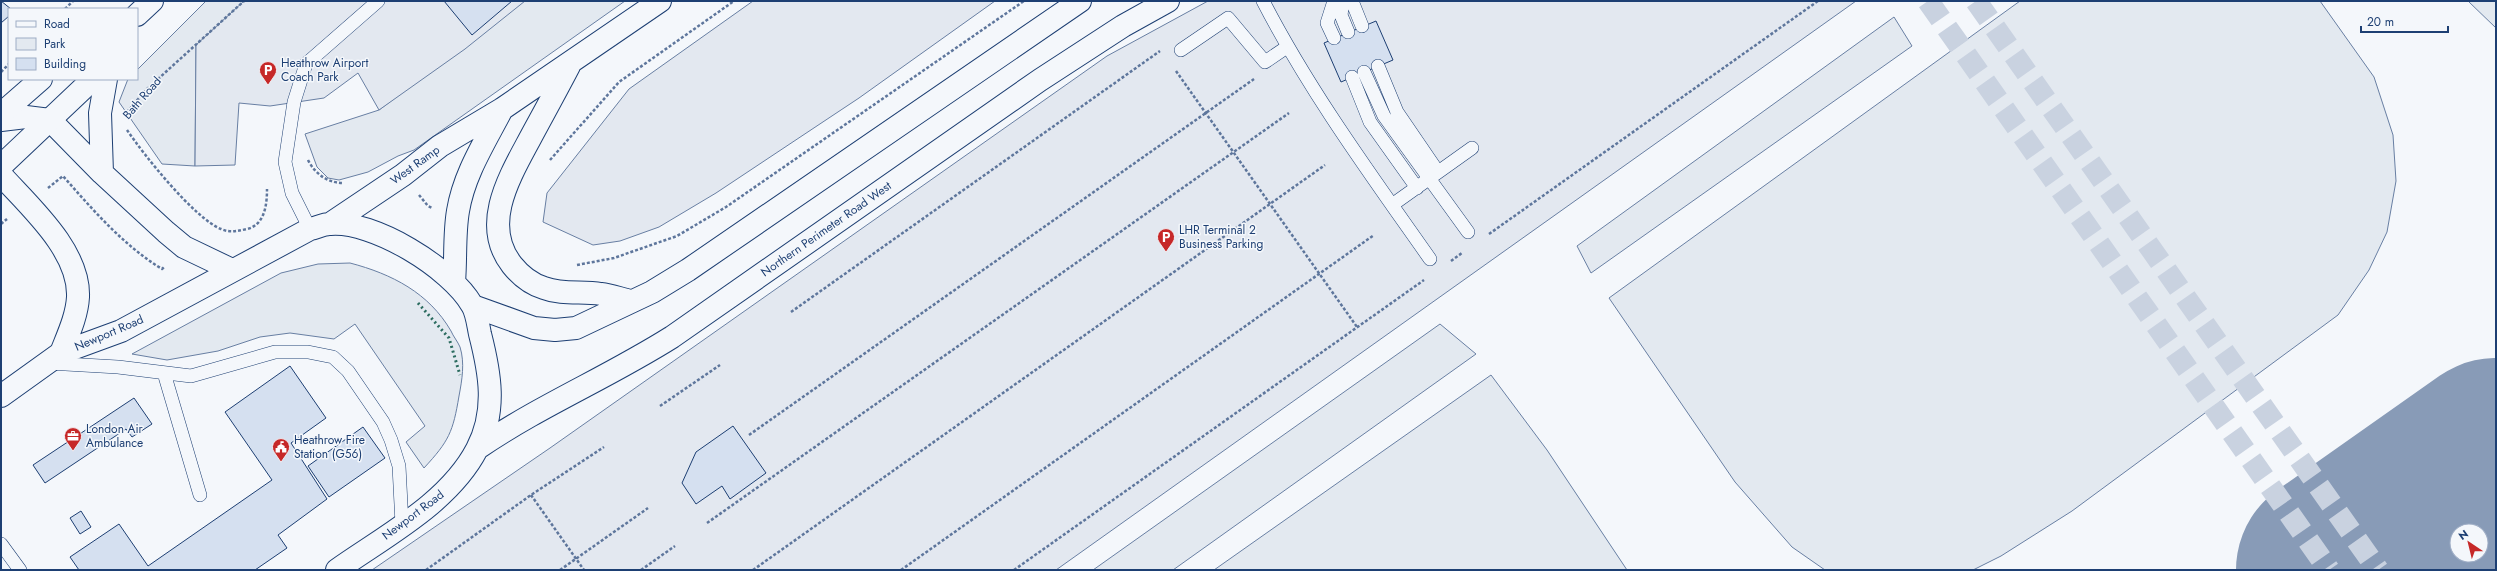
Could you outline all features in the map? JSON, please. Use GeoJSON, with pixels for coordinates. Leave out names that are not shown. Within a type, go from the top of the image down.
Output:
{"type":"FeatureCollection","features":[{"type":"Feature","properties":{"kind":"main road"},"geometry":{"type":"LineString","coordinates":[[138,14],[152,1]]}},
{"type":"Feature","properties":{"kind":"main road","name":"West Ramp"},"geometry":{"type":"LineString","coordinates":[[330,224],[403,176],[440,146],[502,110],[571,64],[660,1]]}},
{"type":"Feature","properties":{"kind":"main road"},"geometry":{"type":"LineString","coordinates":[[473,306],[534,328],[555,330],[576,328],[631,301],[688,270],[1080,1]]}},
{"type":"Feature","properties":{"kind":"main road","name":"Northern Perimeter Road West"},"geometry":{"type":"LineString","coordinates":[[478,448],[530,413],[633,362],[672,337],[1060,66],[1123,26],[1168,1]]}},
{"type":"Feature","properties":{"kind":"main road"},"geometry":{"type":"LineString","coordinates":[[571,64],[510,177],[501,201],[498,219],[500,245],[516,270],[529,282],[544,288],[577,294],[600,294],[631,301]]}},
{"type":"Feature","properties":{"kind":"main road"},"geometry":{"type":"LineString","coordinates":[[1,114],[40,80]]}},
{"type":"Feature","properties":{"kind":"main road"},"geometry":{"type":"LineString","coordinates":[[1,166],[92,80]]}},
{"type":"Feature","properties":{"kind":"main road"},"geometry":{"type":"LineString","coordinates":[[102,173],[100,113],[106,80]]}},
{"type":"Feature","properties":{"kind":"main road","name":"West Ramp"},"geometry":{"type":"LineString","coordinates":[[454,282],[458,212],[462,194],[469,171],[502,110]]}},
{"type":"Feature","properties":{"kind":"main road"},"geometry":{"type":"LineString","coordinates":[[1,120],[26,118],[50,120],[102,173],[184,247],[232,270]]}},
{"type":"Feature","properties":{"kind":"main road","name":"Newport Road"},"geometry":{"type":"LineString","coordinates":[[1,175],[64,248],[78,281],[78,298],[70,329],[53,358]]}},
{"type":"Feature","properties":{"kind":"main road","name":"Newport Road"},"geometry":{"type":"LineString","coordinates":[[53,358],[121,331],[310,229],[330,224],[355,228],[390,239],[435,264],[454,282],[473,306]]}},
{"type":"Feature","properties":{"kind":"main road"},"geometry":{"type":"LineString","coordinates":[[473,306],[490,378],[487,417],[478,448]]}},
{"type":"Feature","properties":{"kind":"main road"},"geometry":{"type":"LineString","coordinates":[[5,389],[53,358]]}},
{"type":"Feature","properties":{"kind":"main road","name":"Newport Road"},"geometry":{"type":"LineString","coordinates":[[337,570],[433,504],[451,486],[478,448]]}},
{"type":"Feature","properties":{"kind":"lane"},"geometry":{"type":"LineString","coordinates":[[310,229],[292,193],[285,162],[294,102],[306,64],[378,1]]}},
{"type":"Feature","properties":{"kind":"lane"},"geometry":{"type":"LineString","coordinates":[[1263,1],[1287,47],[1321,103],[1430,259]]}},
{"type":"Feature","properties":{"kind":"lane"},"geometry":{"type":"LineString","coordinates":[[1334,1],[1327,23],[1334,38]]}},
{"type":"Feature","properties":{"kind":"lane"},"geometry":{"type":"LineString","coordinates":[[1343,1],[1341,15],[1348,32]]}},
{"type":"Feature","properties":{"kind":"lane"},"geometry":{"type":"LineString","coordinates":[[1352,1],[1362,26]]}},
{"type":"Feature","properties":{"kind":"lane"},"geometry":{"type":"LineString","coordinates":[[1181,50],[1228,18],[1265,62],[1287,47]]}},
{"type":"Feature","properties":{"kind":"lane"},"geometry":{"type":"LineString","coordinates":[[1378,66],[1397,112],[1433,176],[1468,232]]}},
{"type":"Feature","properties":{"kind":"lane"},"geometry":{"type":"LineString","coordinates":[[1364,72],[1384,116],[1433,176]]}},
{"type":"Feature","properties":{"kind":"lane"},"geometry":{"type":"LineString","coordinates":[[1352,77],[1370,122],[1417,188]]}},
{"type":"Feature","properties":{"kind":"lane"},"geometry":{"type":"LineString","coordinates":[[1392,205],[1472,148]]}},
{"type":"Feature","properties":{"kind":"lane"},"geometry":{"type":"LineString","coordinates":[[53,358],[191,376],[275,352],[308,352],[333,357],[348,371],[383,422],[391,440],[399,466],[402,524]]}},
{"type":"Feature","properties":{"kind":"lane"},"geometry":{"type":"LineString","coordinates":[[164,373],[200,495]]}},
{"type":"Feature","properties":{"kind":"lane"},"geometry":{"type":"LineString","coordinates":[[1,544],[20,570]]}},
{"type":"Feature","properties":{"kind":"path"},"geometry":{"type":"LineString","coordinates":[[66,8],[74,1]]}},
{"type":"Feature","properties":{"kind":"path","name":"Bath Road"},"geometry":{"type":"LineString","coordinates":[[125,115],[147,89],[244,1]]}},
{"type":"Feature","properties":{"kind":"path"},"geometry":{"type":"LineString","coordinates":[[548,162],[619,82],[734,1]]}},
{"type":"Feature","properties":{"kind":"path"},"geometry":{"type":"LineString","coordinates":[[574,265],[614,258],[677,236],[733,202],[1024,1]]}},
{"type":"Feature","properties":{"kind":"path"},"geometry":{"type":"LineString","coordinates":[[1488,235],[1818,1]]}},
{"type":"Feature","properties":{"kind":"path"},"geometry":{"type":"LineString","coordinates":[[791,312],[1162,51],[1164,55]]}},
{"type":"Feature","properties":{"kind":"path"},"geometry":{"type":"LineString","coordinates":[[1172,65],[1357,327]]}},
{"type":"Feature","properties":{"kind":"path"},"geometry":{"type":"LineString","coordinates":[[749,435],[1255,78]]}},
{"type":"Feature","properties":{"kind":"path"},"geometry":{"type":"LineString","coordinates":[[707,523],[1289,113]]}},
{"type":"Feature","properties":{"kind":"path","name":"Bath Road"},"geometry":{"type":"LineString","coordinates":[[125,126],[166,180],[210,222],[221,229],[234,232],[252,228],[265,210],[267,186]]}},
{"type":"Feature","properties":{"kind":"path"},"geometry":{"type":"LineString","coordinates":[[304,160],[308,159],[316,172],[334,183],[346,183]]}},
{"type":"Feature","properties":{"kind":"path"},"geometry":{"type":"LineString","coordinates":[[753,570],[1326,165]]}},
{"type":"Feature","properties":{"kind":"path"},"geometry":{"type":"LineString","coordinates":[[48,188],[63,176],[108,226],[141,256],[162,269],[169,262]]}},
{"type":"Feature","properties":{"kind":"path"},"geometry":{"type":"LineString","coordinates":[[414,190],[428,206],[436,208]]}},
{"type":"Feature","properties":{"kind":"path"},"geometry":{"type":"LineString","coordinates":[[901,570],[1374,235]]}},
{"type":"Feature","properties":{"kind":"path"},"geometry":{"type":"LineString","coordinates":[[1449,263],[1468,249]]}},
{"type":"Feature","properties":{"kind":"path"},"geometry":{"type":"LineString","coordinates":[[1014,570],[1429,276]]}},
{"type":"Feature","properties":{"kind":"path"},"geometry":{"type":"LineString","coordinates":[[660,406],[720,365]]}},
{"type":"Feature","properties":{"kind":"path"},"geometry":{"type":"LineString","coordinates":[[426,570],[531,495],[604,447]]}},
{"type":"Feature","properties":{"kind":"path"},"geometry":{"type":"LineString","coordinates":[[531,495],[584,570]]}},
{"type":"Feature","properties":{"kind":"path"},"geometry":{"type":"LineString","coordinates":[[560,570],[648,508]]}},
{"type":"Feature","properties":{"kind":"path"},"geometry":{"type":"LineString","coordinates":[[641,570],[675,546]]}},
{"type":"Feature","properties":{"kind":"green space"},"geometry":{"type":"Polygon","coordinates":[[[206,1],[250,1],[196,45],[195,166],[162,164],[119,102],[128,80],[138,80],[138,69],[206,1]]]}},
{"type":"Feature","properties":{"kind":"green space"},"geometry":{"type":"Polygon","coordinates":[[[524,1],[625,1],[414,150],[398,156],[368,172],[339,180],[328,178],[317,167],[305,134],[379,110],[524,1]]]}},
{"type":"Feature","properties":{"kind":"green space"},"geometry":{"type":"Polygon","coordinates":[[[2020,1],[2320,1],[2374,77],[2393,135],[2396,181],[2387,232],[2369,270],[2338,315],[2072,511],[2001,556],[1973,570],[1825,570],[1792,547],[1735,482],[1609,298],[2020,1]]]}},
{"type":"Feature","properties":{"kind":"green space"},"geometry":{"type":"Polygon","coordinates":[[[2468,1],[2496,1],[2496,28],[2468,1]]]}},
{"type":"Feature","properties":{"kind":"green space"},"geometry":{"type":"Polygon","coordinates":[[[1894,17],[1912,46],[1591,273],[1577,246],[1894,17]]]}},
{"type":"Feature","properties":{"kind":"green space"},"geometry":{"type":"Polygon","coordinates":[[[350,263],[395,279],[420,296],[432,306],[442,318],[460,347],[462,353],[462,372],[455,419],[449,435],[444,443],[424,468],[406,442],[425,426],[355,324],[334,339],[290,333],[260,337],[218,351],[167,360],[132,354],[281,273],[318,264],[350,263]]]}},
{"type":"Feature","properties":{"kind":"green space"},"geometry":{"type":"Polygon","coordinates":[[[1440,324],[1476,354],[1173,570],[1093,570],[1440,324]]]}},
{"type":"Feature","properties":{"kind":"green space"},"geometry":{"type":"Polygon","coordinates":[[[1491,375],[1547,450],[1627,570],[1214,570],[1491,375]]]}},
{"type":"Feature","properties":{"kind":"shaded area","name":"Heathrow Airport Coach Park"},"geometry":{"type":"Polygon","coordinates":[[[244,1],[525,1],[465,49],[379,110],[358,73],[324,98],[270,106],[239,103],[235,165],[195,166],[196,45],[244,1]]]}},
{"type":"Feature","properties":{"kind":"shaded area"},"geometry":{"type":"Polygon","coordinates":[[[753,1],[995,1],[859,98],[716,193],[659,227],[620,241],[593,245],[543,222],[547,193],[629,89],[753,1]]]}},
{"type":"Feature","properties":{"kind":"shaded area","name":"LHR Terminal 2 Business Parking"},"geometry":{"type":"Polygon","coordinates":[[[1208,1],[1856,1],[1056,570],[372,570],[550,448],[1107,56],[1208,1]]]}},
{"type":"Feature","properties":{"kind":"building"},"geometry":{"type":"Polygon","coordinates":[[[1,1],[10,8],[8,8],[8,17],[1,23],[1,1]]]}},
{"type":"Feature","properties":{"kind":"building"},"geometry":{"type":"Polygon","coordinates":[[[444,1],[512,1],[472,35],[444,1]]]}},
{"type":"Feature","properties":{"kind":"building"},"geometry":{"type":"Polygon","coordinates":[[[1376,21],[1393,60],[1341,82],[1324,43],[1376,21]]]}},
{"type":"Feature","properties":{"kind":"building","name":"Heathrow Fire Station (G56)"},"geometry":{"type":"Polygon","coordinates":[[[290,366],[326,418],[291,443],[327,499],[278,535],[287,548],[255,570],[79,570],[70,557],[119,524],[148,566],[272,480],[225,412],[290,366]]]}},
{"type":"Feature","properties":{"kind":"building","name":"London Air Ambulance"},"geometry":{"type":"Polygon","coordinates":[[[134,398],[152,424],[132,437],[126,429],[45,483],[33,465],[134,398]]]}},
{"type":"Feature","properties":{"kind":"building"},"geometry":{"type":"Polygon","coordinates":[[[733,426],[766,473],[730,499],[722,486],[696,504],[682,483],[696,452],[733,426]]]}},
{"type":"Feature","properties":{"kind":"building"},"geometry":{"type":"Polygon","coordinates":[[[363,427],[385,458],[329,497],[308,466],[363,427]]]}},
{"type":"Feature","properties":{"kind":"building"},"geometry":{"type":"Polygon","coordinates":[[[81,511],[91,527],[80,534],[70,518],[81,511]]]}},
{"type":"Feature","properties":{"kind":"taxiway"},"geometry":{"type":"LineString","coordinates":[[2399,524],[2476,499],[2496,495]]}},
{"type":"Feature","properties":{"kind":"runway"},"geometry":{"type":"LineString","coordinates":[[2334,570],[2496,456]]}},
{"type":"Feature","properties":{"kind":"tunnel"},"geometry":{"type":"LineString","coordinates":[[1928,1],[2329,570]]}},
{"type":"Feature","properties":{"kind":"tunnel"},"geometry":{"type":"LineString","coordinates":[[1976,1],[2378,570]]}},
{"type":"Feature","properties":{"kind":"hedge"},"geometry":{"type":"LineString","coordinates":[[418,303],[449,338],[460,375]]}},
{"type":"Feature","properties":{"kind":"place","name":"Heathrow Airport Coach Park"},"geometry":{"type":"Point","coordinates":[268,85]}},
{"type":"Feature","properties":{"kind":"place","name":"LHR Terminal 2 Business Parking"},"geometry":{"type":"Point","coordinates":[1166,252]}},
{"type":"Feature","properties":{"kind":"place","name":"London Air Ambulance"},"geometry":{"type":"Point","coordinates":[73,451]}},
{"type":"Feature","properties":{"kind":"place","name":"Heathrow Fire Station (G56)"},"geometry":{"type":"Point","coordinates":[281,462]}}]}
